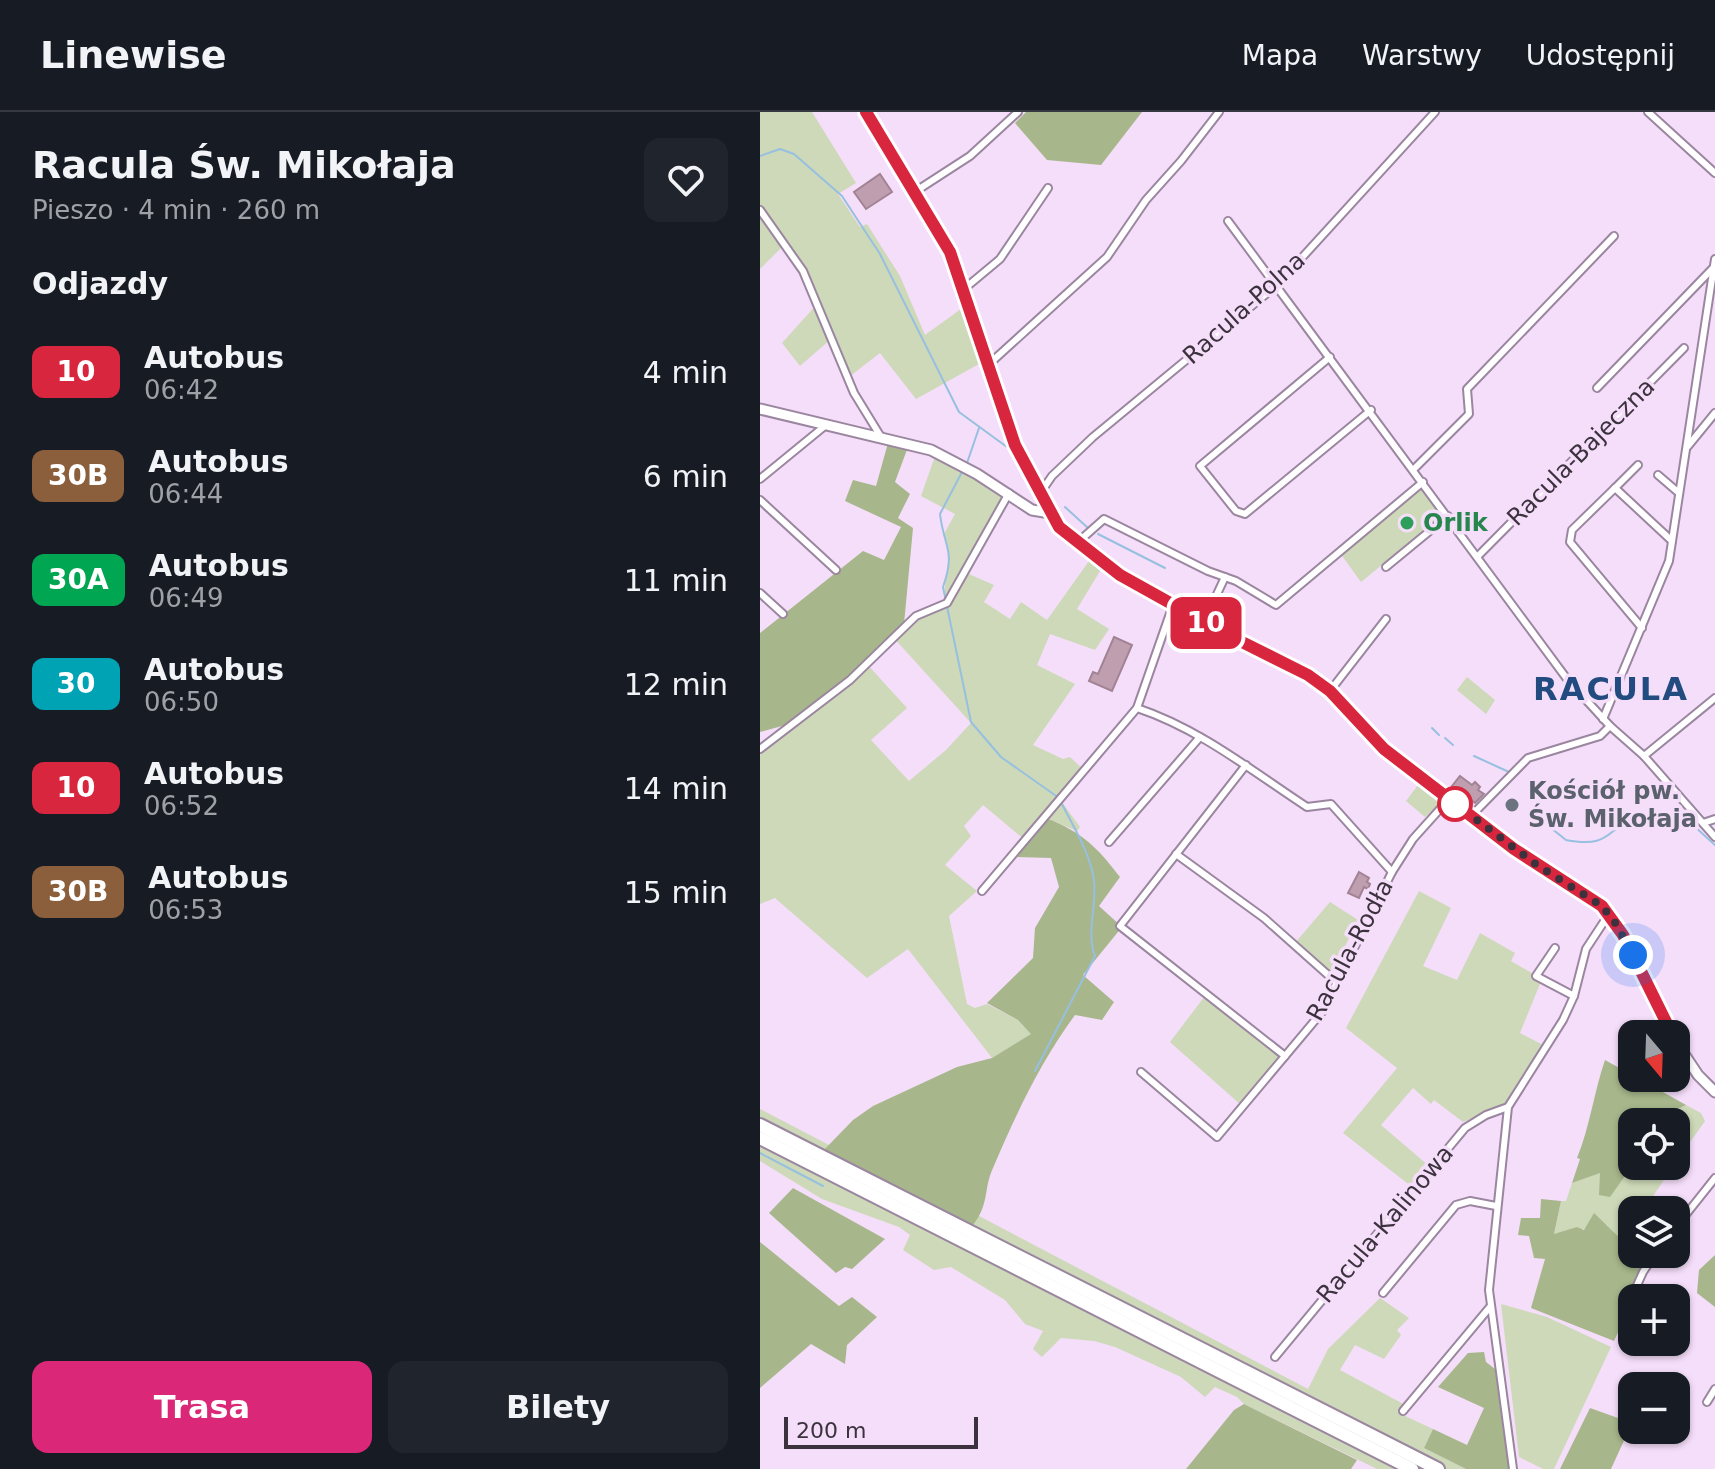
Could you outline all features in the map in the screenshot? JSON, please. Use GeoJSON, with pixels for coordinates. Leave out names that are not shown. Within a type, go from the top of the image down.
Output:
{"type":"FeatureCollection","features":[{"type":"Feature","properties":{"kind":"highway"},"geometry":{"type":"LineString","coordinates":[[760,1125],[1412,1469]]}},
{"type":"Feature","properties":{"kind":"highway"},"geometry":{"type":"LineString","coordinates":[[760,1138],[1438,1469]]}},
{"type":"Feature","properties":{"kind":"street"},"geometry":{"type":"LineString","coordinates":[[866,112],[942,235],[964,289],[1020,456],[1059,527],[1110,569],[1295,668],[1330,691],[1376,743],[1537,865],[1594,900],[1609,913],[1665,1020]]}},
{"type":"Feature","properties":{"kind":"street"},"geometry":{"type":"LineString","coordinates":[[916,191],[970,156],[1018,112]]}},
{"type":"Feature","properties":{"kind":"street"},"geometry":{"type":"LineString","coordinates":[[988,365],[1107,257],[1146,200],[1219,112]]}},
{"type":"Feature","properties":{"kind":"street","name":"Racula-Polna"},"geometry":{"type":"LineString","coordinates":[[1043,497],[1052,476],[1093,437],[1277,285],[1435,112]]}},
{"type":"Feature","properties":{"kind":"street"},"geometry":{"type":"LineString","coordinates":[[1648,112],[1715,173]]}},
{"type":"Feature","properties":{"kind":"street"},"geometry":{"type":"LineString","coordinates":[[964,289],[1000,259],[1048,188]]}},
{"type":"Feature","properties":{"kind":"street"},"geometry":{"type":"LineString","coordinates":[[760,210],[803,271],[854,393],[881,437]]}},
{"type":"Feature","properties":{"kind":"street"},"geometry":{"type":"LineString","coordinates":[[1228,221],[1371,410],[1567,679],[1603,719],[1644,756],[1715,837]]}},
{"type":"Feature","properties":{"kind":"street"},"geometry":{"type":"LineString","coordinates":[[1414,469],[1469,414],[1467,389],[1614,236]]}},
{"type":"Feature","properties":{"kind":"street"},"geometry":{"type":"LineString","coordinates":[[1603,719],[1665,576],[1715,259]]}},
{"type":"Feature","properties":{"kind":"street"},"geometry":{"type":"LineString","coordinates":[[1597,388],[1714,267]]}},
{"type":"Feature","properties":{"kind":"street","name":"Racula-Bajeczna"},"geometry":{"type":"LineString","coordinates":[[1478,556],[1684,348]]}},
{"type":"Feature","properties":{"kind":"street"},"geometry":{"type":"LineString","coordinates":[[1330,357],[1200,466],[1236,511],[1245,514],[1371,410]]}},
{"type":"Feature","properties":{"kind":"street"},"geometry":{"type":"LineString","coordinates":[[760,409],[931,450],[1039,513],[1050,513]]}},
{"type":"Feature","properties":{"kind":"street"},"geometry":{"type":"LineString","coordinates":[[1685,449],[1715,413]]}},
{"type":"Feature","properties":{"kind":"street"},"geometry":{"type":"LineString","coordinates":[[760,479],[826,425]]}},
{"type":"Feature","properties":{"kind":"street"},"geometry":{"type":"LineString","coordinates":[[1638,465],[1572,530],[1570,542],[1642,628]]}},
{"type":"Feature","properties":{"kind":"street"},"geometry":{"type":"LineString","coordinates":[[1658,475],[1679,493]]}},
{"type":"Feature","properties":{"kind":"street"},"geometry":{"type":"LineString","coordinates":[[1077,543],[1104,519],[1278,604],[1423,482]]}},
{"type":"Feature","properties":{"kind":"street"},"geometry":{"type":"LineString","coordinates":[[1615,488],[1672,541]]}},
{"type":"Feature","properties":{"kind":"street"},"geometry":{"type":"LineString","coordinates":[[760,749],[850,680],[916,616],[945,604],[1009,493]]}},
{"type":"Feature","properties":{"kind":"street"},"geometry":{"type":"LineString","coordinates":[[1026,504],[1043,497]]}},
{"type":"Feature","properties":{"kind":"street"},"geometry":{"type":"LineString","coordinates":[[760,500],[836,570]]}},
{"type":"Feature","properties":{"kind":"street"},"geometry":{"type":"LineString","coordinates":[[1386,567],[1448,516]]}},
{"type":"Feature","properties":{"kind":"street"},"geometry":{"type":"LineString","coordinates":[[1204,622],[1225,577]]}},
{"type":"Feature","properties":{"kind":"street"},"geometry":{"type":"LineString","coordinates":[[760,593],[783,614]]}},
{"type":"Feature","properties":{"kind":"street"},"geometry":{"type":"LineString","coordinates":[[982,891],[1137,708],[1173,605]]}},
{"type":"Feature","properties":{"kind":"street"},"geometry":{"type":"LineString","coordinates":[[1330,691],[1386,619]]}},
{"type":"Feature","properties":{"kind":"street"},"geometry":{"type":"LineString","coordinates":[[1644,756],[1715,698]]}},
{"type":"Feature","properties":{"kind":"street"},"geometry":{"type":"LineString","coordinates":[[1137,708],[1171,720],[1246,765],[1307,807],[1331,804],[1392,872]]}},
{"type":"Feature","properties":{"kind":"street"},"geometry":{"type":"LineString","coordinates":[[1471,816],[1528,758],[1600,736],[1610,726]]}},
{"type":"Feature","properties":{"kind":"street"},"geometry":{"type":"LineString","coordinates":[[1109,842],[1200,737]]}},
{"type":"Feature","properties":{"kind":"street"},"geometry":{"type":"LineString","coordinates":[[1246,765],[1120,926],[1285,1056]]}},
{"type":"Feature","properties":{"kind":"street","name":"Racula-Rodła"},"geometry":{"type":"LineString","coordinates":[[1141,1072],[1217,1137],[1322,1012],[1392,872],[1413,839],[1449,799]]}},
{"type":"Feature","properties":{"kind":"street"},"geometry":{"type":"LineString","coordinates":[[1703,823],[1715,819]]}},
{"type":"Feature","properties":{"kind":"street"},"geometry":{"type":"LineString","coordinates":[[1176,854],[1264,918],[1336,982]]}},
{"type":"Feature","properties":{"kind":"street"},"geometry":{"type":"LineString","coordinates":[[1513,1469],[1490,1307],[1496,1206],[1508,1107],[1550,1043],[1574,996],[1586,949],[1609,913]]}},
{"type":"Feature","properties":{"kind":"street"},"geometry":{"type":"LineString","coordinates":[[1555,948],[1536,976],[1574,996]]}},
{"type":"Feature","properties":{"kind":"street"},"geometry":{"type":"LineString","coordinates":[[1690,1063],[1715,1092]]}},
{"type":"Feature","properties":{"kind":"street","name":"Racula-Kalinowa"},"geometry":{"type":"LineString","coordinates":[[1275,1357],[1465,1128],[1486,1115],[1508,1107]]}},
{"type":"Feature","properties":{"kind":"street"},"geometry":{"type":"LineString","coordinates":[[1690,1209],[1715,1178]]}},
{"type":"Feature","properties":{"kind":"street"},"geometry":{"type":"LineString","coordinates":[[1383,1293],[1456,1205],[1470,1201],[1496,1206]]}},
{"type":"Feature","properties":{"kind":"street"},"geometry":{"type":"LineString","coordinates":[[1403,1411],[1490,1307]]}},
{"type":"Feature","properties":{"kind":"street"},"geometry":{"type":"LineString","coordinates":[[1707,1402],[1715,1389]]}},
{"type":"Feature","properties":{"kind":"green space"},"geometry":{"type":"Polygon","coordinates":[[[760,112],[812,112],[856,183],[838,194],[860,227],[867,224],[900,276],[925,335],[961,309],[979,364],[916,399],[880,353],[849,377],[831,339],[800,366],[782,343],[818,303],[786,243],[760,269],[760,112]]]}},
{"type":"Feature","properties":{"kind":"green space"},"geometry":{"type":"Polygon","coordinates":[[[1026,112],[1142,112],[1101,165],[1047,160],[1015,123],[1026,112]]]}},
{"type":"Feature","properties":{"kind":"green space"},"geometry":{"type":"Polygon","coordinates":[[[888,443],[908,447],[895,482],[910,494],[898,518],[913,528],[904,624],[866,663],[793,723],[760,732],[760,633],[863,551],[884,560],[901,527],[845,501],[853,480],[876,486],[888,443]]]}},
{"type":"Feature","properties":{"kind":"green space"},"geometry":{"type":"Polygon","coordinates":[[[935,456],[1004,496],[962,571],[994,585],[984,602],[1010,619],[1021,602],[1047,620],[1089,561],[1100,571],[1077,609],[1109,629],[1095,650],[1050,634],[1037,665],[1075,684],[1033,745],[1063,759],[1070,757],[1086,772],[1061,801],[1080,827],[1077,831],[1046,818],[1025,840],[983,805],[964,826],[971,836],[945,865],[977,891],[949,916],[967,1004],[975,1008],[987,1004],[1018,1020],[1032,1034],[992,1058],[908,949],[867,978],[775,898],[760,904],[760,751],[866,663],[907,708],[871,740],[909,781],[946,750],[971,723],[892,636],[904,624],[946,603],[948,552],[944,534],[955,514],[921,496],[935,456]]]}},
{"type":"Feature","properties":{"kind":"green space"},"geometry":{"type":"Polygon","coordinates":[[[1422,487],[1444,514],[1361,582],[1340,553],[1422,487]]]}},
{"type":"Feature","properties":{"kind":"green space"},"geometry":{"type":"Polygon","coordinates":[[[1467,677],[1495,700],[1486,714],[1457,690],[1467,677]]]}},
{"type":"Feature","properties":{"kind":"green space"},"geometry":{"type":"Polygon","coordinates":[[[1418,785],[1440,799],[1439,804],[1425,817],[1406,801],[1418,785]]]}},
{"type":"Feature","properties":{"kind":"green space"},"geometry":{"type":"Polygon","coordinates":[[[1046,818],[1088,842],[1120,877],[1099,906],[1122,927],[1083,975],[1114,1002],[1102,1020],[1075,1015],[1051,1051],[1001,1148],[982,1210],[973,1225],[824,1150],[853,1120],[873,1106],[957,1067],[992,1058],[1031,1034],[1018,1020],[987,1003],[1033,958],[1035,928],[1059,887],[1051,858],[1013,857],[1046,818]]]}},
{"type":"Feature","properties":{"kind":"green space"},"geometry":{"type":"Polygon","coordinates":[[[1419,891],[1451,908],[1423,966],[1457,980],[1480,933],[1515,953],[1511,961],[1542,979],[1520,1033],[1543,1045],[1505,1104],[1463,1122],[1434,1100],[1431,1104],[1413,1088],[1381,1125],[1429,1166],[1412,1187],[1343,1133],[1397,1068],[1346,1028],[1419,891]]]}},
{"type":"Feature","properties":{"kind":"green space"},"geometry":{"type":"Polygon","coordinates":[[[1330,902],[1358,920],[1332,973],[1295,943],[1330,902]]]}},
{"type":"Feature","properties":{"kind":"green space"},"geometry":{"type":"Polygon","coordinates":[[[1205,996],[1281,1056],[1241,1105],[1170,1042],[1205,996]]]}},
{"type":"Feature","properties":{"kind":"green space"},"geometry":{"type":"Polygon","coordinates":[[[1605,1060],[1618,1067],[1618,1092],[1663,1092],[1686,1105],[1680,1108],[1618,1108],[1618,1180],[1622,1180],[1610,1197],[1599,1195],[1600,1173],[1572,1183],[1605,1060]]]}},
{"type":"Feature","properties":{"kind":"green space"},"geometry":{"type":"Polygon","coordinates":[[[1686,1105],[1701,1113],[1705,1121],[1690,1142],[1690,1108],[1680,1108],[1686,1105]]]}},
{"type":"Feature","properties":{"kind":"green space"},"geometry":{"type":"Polygon","coordinates":[[[760,1109],[979,1216],[1308,1389],[1328,1349],[1380,1298],[1409,1318],[1397,1330],[1401,1335],[1384,1359],[1355,1345],[1340,1370],[1409,1407],[1403,1415],[1433,1429],[1424,1448],[1466,1469],[1377,1469],[1215,1387],[1205,1397],[1181,1377],[1115,1347],[1094,1341],[1061,1338],[1042,1357],[1033,1349],[1043,1331],[1025,1324],[1005,1300],[951,1267],[934,1270],[903,1250],[910,1235],[899,1227],[822,1199],[760,1161],[760,1109]]]}},
{"type":"Feature","properties":{"kind":"green space"},"geometry":{"type":"Polygon","coordinates":[[[1618,1169],[1618,1180],[1664,1180],[1653,1196],[1618,1196],[1618,1239],[1607,1225],[1554,1234],[1561,1201],[1566,1201],[1572,1183],[1618,1169]]]}},
{"type":"Feature","properties":{"kind":"green space"},"geometry":{"type":"Polygon","coordinates":[[[793,1188],[885,1239],[852,1269],[845,1267],[836,1273],[769,1213],[793,1188]]]}},
{"type":"Feature","properties":{"kind":"green space"},"geometry":{"type":"Polygon","coordinates":[[[1541,1199],[1561,1201],[1554,1234],[1577,1227],[1584,1230],[1594,1213],[1618,1236],[1618,1268],[1648,1268],[1640,1284],[1618,1284],[1618,1332],[1614,1341],[1531,1308],[1545,1259],[1534,1258],[1529,1236],[1518,1235],[1521,1218],[1540,1218],[1541,1199]]]}},
{"type":"Feature","properties":{"kind":"green space"},"geometry":{"type":"Polygon","coordinates":[[[760,1242],[839,1306],[852,1297],[877,1317],[847,1345],[845,1364],[811,1344],[760,1388],[760,1242]]]}},
{"type":"Feature","properties":{"kind":"green space"},"geometry":{"type":"Polygon","coordinates":[[[1715,1255],[1715,1307],[1697,1293],[1699,1270],[1715,1255]]]}},
{"type":"Feature","properties":{"kind":"green space"},"geometry":{"type":"Polygon","coordinates":[[[1501,1304],[1547,1317],[1611,1347],[1554,1469],[1543,1469],[1519,1457],[1501,1304]]]}},
{"type":"Feature","properties":{"kind":"green space"},"geometry":{"type":"Polygon","coordinates":[[[1484,1352],[1486,1362],[1495,1369],[1509,1469],[1466,1469],[1424,1448],[1433,1429],[1467,1445],[1484,1408],[1438,1387],[1468,1353],[1484,1352]]]}},
{"type":"Feature","properties":{"kind":"green space"},"geometry":{"type":"Polygon","coordinates":[[[1244,1404],[1357,1460],[1351,1469],[1186,1469],[1234,1410],[1244,1404]]]}},
{"type":"Feature","properties":{"kind":"green space"},"geometry":{"type":"Polygon","coordinates":[[[1590,1408],[1618,1418],[1618,1444],[1622,1444],[1611,1469],[1560,1469],[1590,1408]]]}},
{"type":"Feature","properties":{"kind":"building"},"geometry":{"type":"Polygon","coordinates":[[[880,174],[892,192],[866,209],[854,192],[880,174]]]}},
{"type":"Feature","properties":{"kind":"building"},"geometry":{"type":"Polygon","coordinates":[[[1114,637],[1132,645],[1112,691],[1089,681],[1093,672],[1098,674],[1114,637]]]}},
{"type":"Feature","properties":{"kind":"building"},"geometry":{"type":"Polygon","coordinates":[[[1460,776],[1472,785],[1475,782],[1484,794],[1475,803],[1452,786],[1460,776]]]}},
{"type":"Feature","properties":{"kind":"building"},"geometry":{"type":"Polygon","coordinates":[[[1359,872],[1369,878],[1367,882],[1370,884],[1368,889],[1364,887],[1359,898],[1348,893],[1359,872]]]}},
{"type":"Feature","properties":{"kind":"waterway"},"geometry":{"type":"LineString","coordinates":[[760,156],[780,149],[794,154],[842,196],[880,254],[959,412],[1007,447]]}},
{"type":"Feature","properties":{"kind":"waterway"},"geometry":{"type":"LineString","coordinates":[[967,463],[979,428]]}},
{"type":"Feature","properties":{"kind":"waterway"},"geometry":{"type":"LineString","coordinates":[[962,472],[940,514],[949,557],[943,587],[971,722],[1001,757],[1059,798]]}},
{"type":"Feature","properties":{"kind":"waterway"},"geometry":{"type":"LineString","coordinates":[[1065,507],[1088,528]]}},
{"type":"Feature","properties":{"kind":"waterway"},"geometry":{"type":"LineString","coordinates":[[1098,534],[1165,568]]}},
{"type":"Feature","properties":{"kind":"waterway"},"geometry":{"type":"LineString","coordinates":[[1432,728],[1439,735]]}},
{"type":"Feature","properties":{"kind":"waterway"},"geometry":{"type":"LineString","coordinates":[[1445,738],[1453,745]]}},
{"type":"Feature","properties":{"kind":"waterway"},"geometry":{"type":"LineString","coordinates":[[1474,756],[1509,772]]}},
{"type":"Feature","properties":{"kind":"waterway"},"geometry":{"type":"LineString","coordinates":[[1035,1071],[1095,956],[1091,938],[1095,890],[1092,870],[1062,804]]}},
{"type":"Feature","properties":{"kind":"waterway"},"geometry":{"type":"LineString","coordinates":[[1536,816],[1566,840],[1593,842],[1641,816],[1694,826],[1715,845]]}},
{"type":"Feature","properties":{"kind":"waterway"},"geometry":{"type":"LineString","coordinates":[[760,1153],[823,1186]]}},
{"type":"Feature","properties":{"kind":"bus line","name":"10"},"geometry":{"type":"LineString","coordinates":[[866,112],[950,252],[1015,445],[1059,527],[1120,575],[1308,675],[1330,691],[1384,749],[1514,849],[1602,906],[1623,935],[1665,1020]]}},
{"type":"Feature","properties":{"kind":"place","name":"Orlik"},"geometry":{"type":"Point","coordinates":[1407,523]}},
{"type":"Feature","properties":{"kind":"place","name":"Kościół pw. Św. Mikołaja"},"geometry":{"type":"Point","coordinates":[1512,805]}},
{"type":"Feature","properties":{"kind":"district","name":"RACULA"},"geometry":{"type":"Point","coordinates":[1611,689]}},
{"type":"Feature","properties":{"kind":"route"},"geometry":{"type":"LineString","coordinates":[[1455,804],[1449,799],[1537,865],[1602,906],[1633,955]]}}]}
